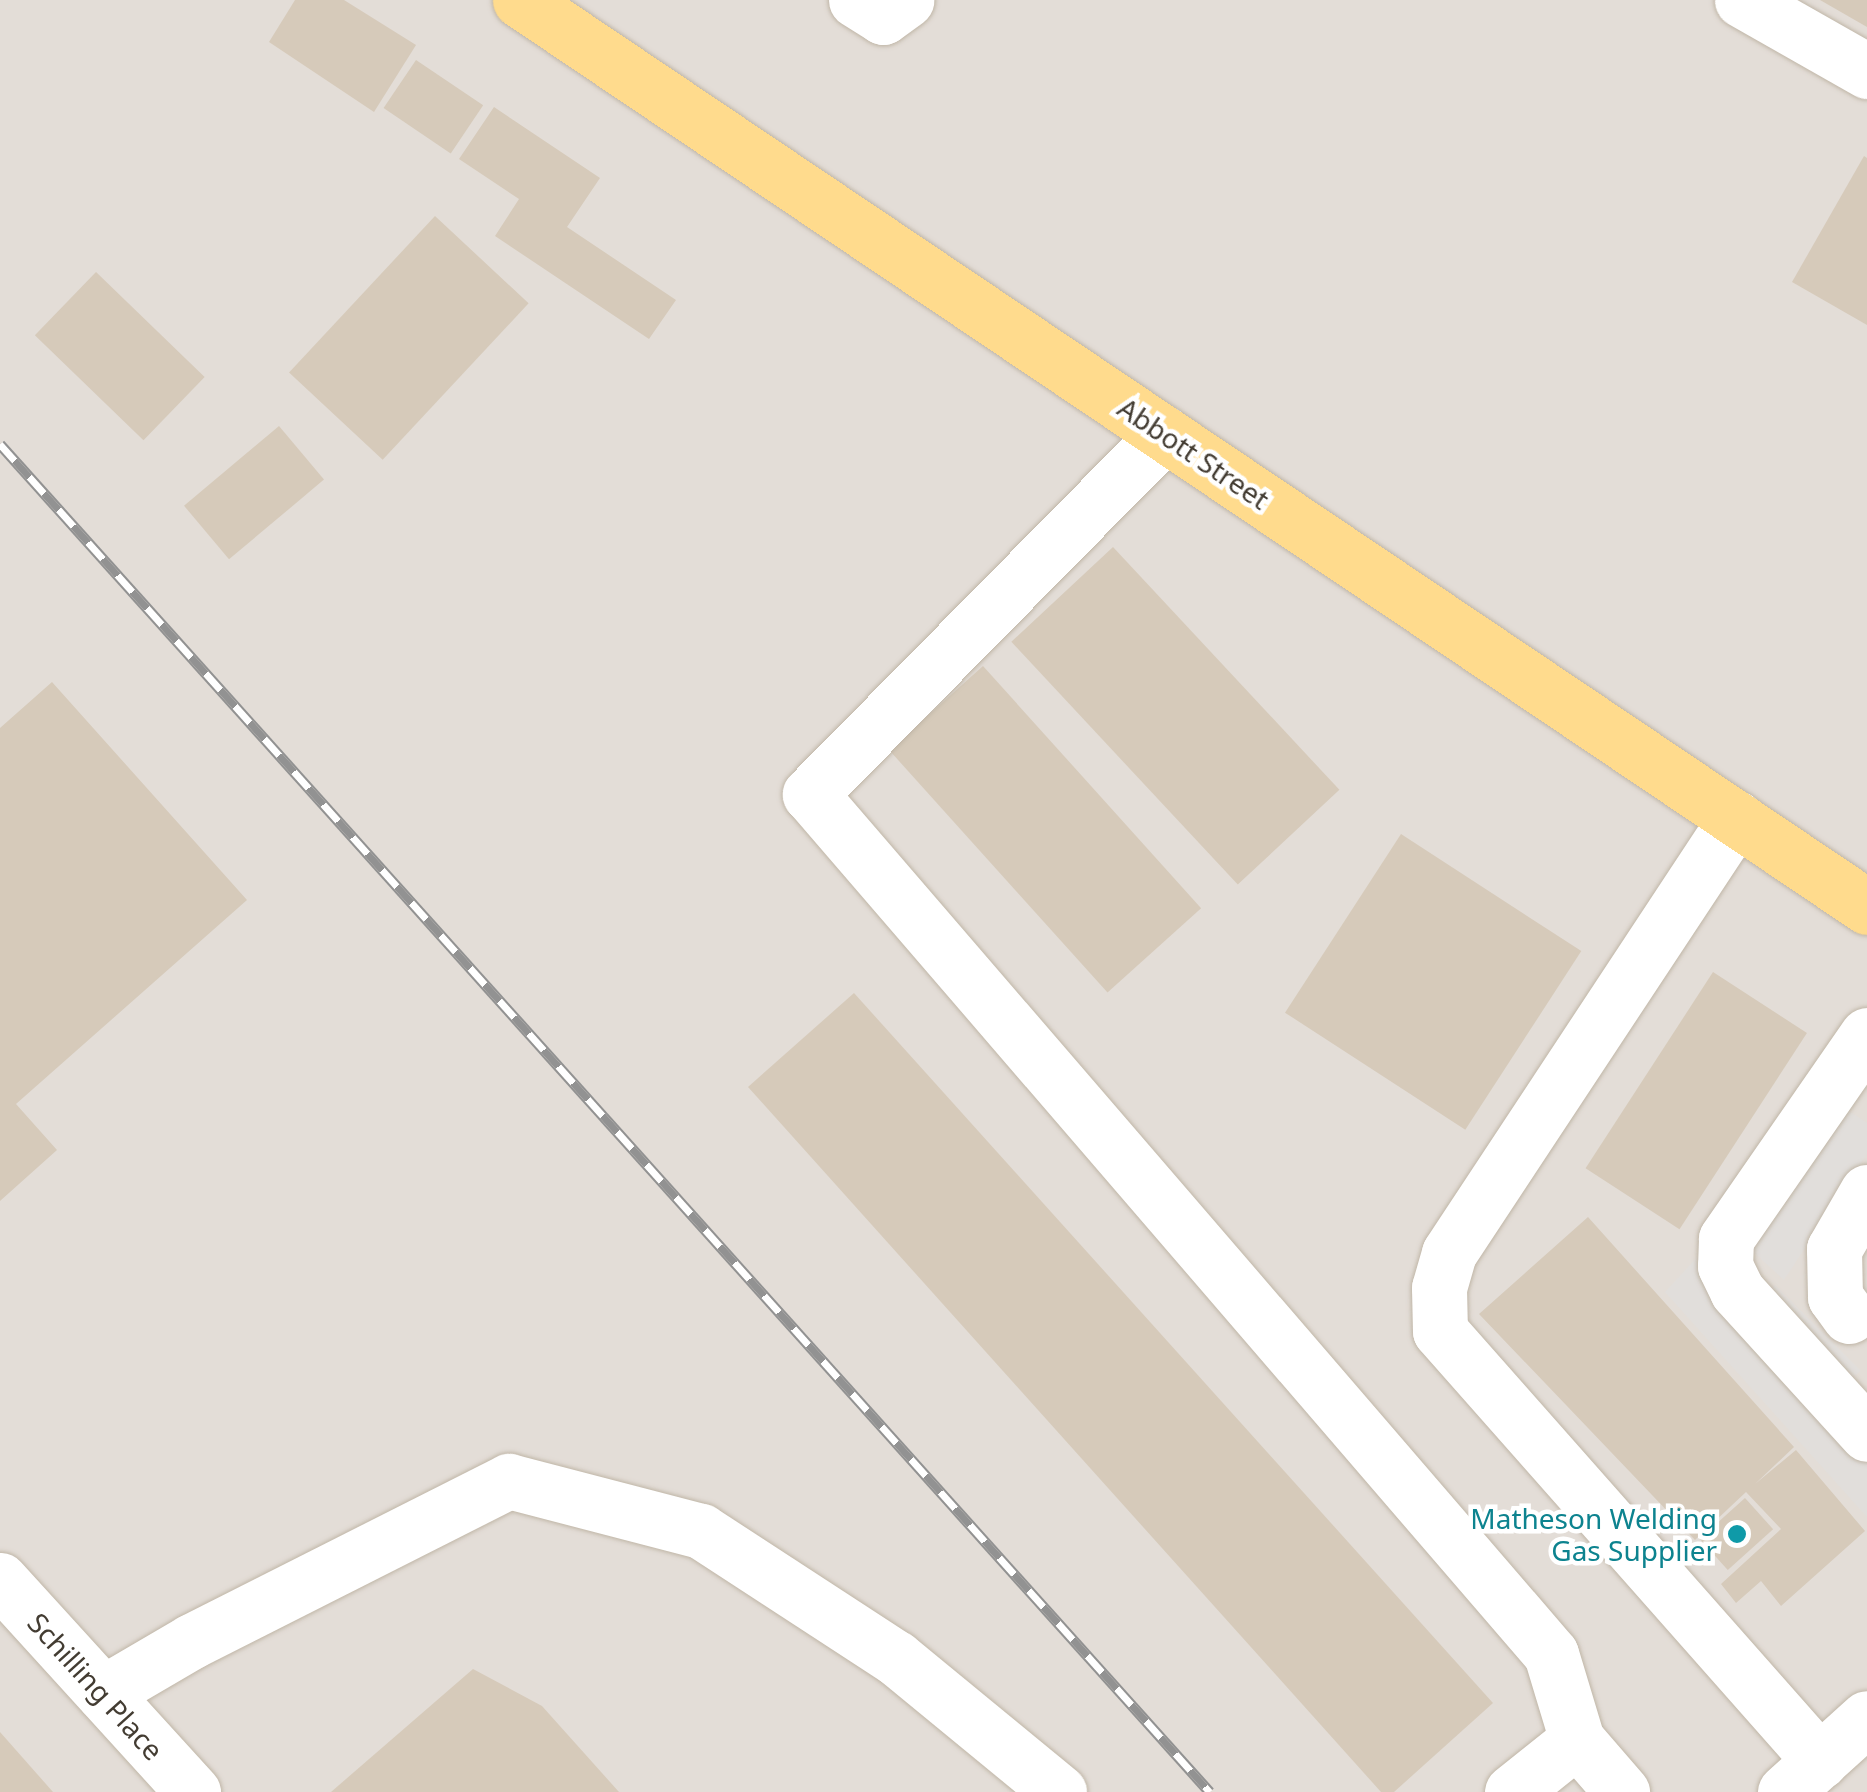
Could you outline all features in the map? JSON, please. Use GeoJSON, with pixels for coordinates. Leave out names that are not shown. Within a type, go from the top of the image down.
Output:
{"type":"FeatureCollection","features":[{"type":"Feature","properties":{"kind":"main road","name":"Abbott Street"},"geometry":{"type":"LineString","coordinates":[[520,0],[1867,907]]}},
{"type":"Feature","properties":{"kind":"street"},"geometry":{"type":"LineString","coordinates":[[856,0],[883,18],[906,0]]}},
{"type":"Feature","properties":{"kind":"street"},"geometry":{"type":"LineString","coordinates":[[1742,0],[1867,71]]}},
{"type":"Feature","properties":{"kind":"street"},"geometry":{"type":"LineString","coordinates":[[1166,434],[810,794],[1551,1654],[1577,1740],[1622,1792]]}},
{"type":"Feature","properties":{"kind":"street"},"geometry":{"type":"LineString","coordinates":[[1736,818],[1449,1253],[1439,1288],[1440,1332],[1802,1776],[1867,1718]]}},
{"type":"Feature","properties":{"kind":"street"},"geometry":{"type":"LineString","coordinates":[[1861,1058],[1726,1238],[1725,1266],[1737,1291],[1867,1434]]}},
{"type":"Feature","properties":{"kind":"street"},"geometry":{"type":"LineString","coordinates":[[1850,1316],[1836,1297],[1834,1248],[1867,1192]]}},
{"type":"Feature","properties":{"kind":"street"},"geometry":{"type":"LineString","coordinates":[[104,1694],[192,1641],[509,1481],[701,1531],[896,1658],[1059,1792]]}},
{"type":"Feature","properties":{"kind":"street","name":"Schilling Place"},"geometry":{"type":"LineString","coordinates":[[0,1580],[192,1792]]}},
{"type":"Feature","properties":{"kind":"street"},"geometry":{"type":"LineString","coordinates":[[1512,1792],[1577,1740]]}},
{"type":"Feature","properties":{"kind":"shaded area"},"geometry":{"type":"Polygon","coordinates":[[[0,0],[1867,0],[1867,1792],[0,1792],[0,0]]]}},
{"type":"Feature","properties":{"kind":"shaded area"},"geometry":{"type":"Polygon","coordinates":[[[1843,1107],[1867,1123],[1867,1154],[1784,1280],[1749,1248],[1843,1107]]]}},
{"type":"Feature","properties":{"kind":"shaded area"},"geometry":{"type":"Polygon","coordinates":[[[1700,1254],[1867,1440],[1867,1517],[1665,1292],[1700,1254]]]}},
{"type":"Feature","properties":{"kind":"shaded area"},"geometry":{"type":"Polygon","coordinates":[[[1775,1285],[1861,1371],[1847,1384],[1762,1298],[1775,1285]]]}},
{"type":"Feature","properties":{"kind":"building"},"geometry":{"type":"Polygon","coordinates":[[[295,0],[344,0],[416,45],[374,112],[269,42],[295,0]]]}},
{"type":"Feature","properties":{"kind":"building"},"geometry":{"type":"Polygon","coordinates":[[[1820,0],[1867,0],[1867,27],[1820,0]]]}},
{"type":"Feature","properties":{"kind":"building"},"geometry":{"type":"Polygon","coordinates":[[[416,60],[483,105],[451,153],[384,108],[416,60]]]}},
{"type":"Feature","properties":{"kind":"building"},"geometry":{"type":"Polygon","coordinates":[[[494,107],[600,178],[567,227],[676,300],[649,339],[495,236],[519,199],[459,159],[494,107]]]}},
{"type":"Feature","properties":{"kind":"building"},"geometry":{"type":"Polygon","coordinates":[[[1864,156],[1867,158],[1867,325],[1792,282],[1864,156]]]}},
{"type":"Feature","properties":{"kind":"building"},"geometry":{"type":"Polygon","coordinates":[[[435,216],[529,303],[383,460],[289,373],[435,216]]]}},
{"type":"Feature","properties":{"kind":"building"},"geometry":{"type":"Polygon","coordinates":[[[96,272],[205,377],[143,440],[35,335],[96,272]]]}},
{"type":"Feature","properties":{"kind":"building"},"geometry":{"type":"Polygon","coordinates":[[[279,426],[324,480],[229,559],[184,506],[279,426]]]}},
{"type":"Feature","properties":{"kind":"building"},"geometry":{"type":"Polygon","coordinates":[[[1113,547],[1339,790],[1238,885],[1011,642],[1113,547]]]}},
{"type":"Feature","properties":{"kind":"building"},"geometry":{"type":"Polygon","coordinates":[[[983,666],[1201,908],[1108,993],[889,750],[983,666]]]}},
{"type":"Feature","properties":{"kind":"building"},"geometry":{"type":"Polygon","coordinates":[[[52,682],[247,900],[16,1104],[57,1150],[0,1201],[0,728],[52,682]]]}},
{"type":"Feature","properties":{"kind":"building"},"geometry":{"type":"Polygon","coordinates":[[[1401,834],[1581,951],[1465,1130],[1285,1013],[1401,834]]]}},
{"type":"Feature","properties":{"kind":"building"},"geometry":{"type":"Polygon","coordinates":[[[1713,972],[1807,1033],[1679,1229],[1586,1168],[1713,972]]]}},
{"type":"Feature","properties":{"kind":"building"},"geometry":{"type":"Polygon","coordinates":[[[854,993],[1493,1703],[1394,1792],[1381,1792],[748,1087],[854,993]]]}},
{"type":"Feature","properties":{"kind":"building"},"geometry":{"type":"Polygon","coordinates":[[[1588,1217],[1794,1447],[1755,1484],[1796,1450],[1865,1531],[1781,1606],[1761,1581],[1736,1603],[1721,1584],[1781,1529],[1746,1492],[1695,1540],[1479,1314],[1588,1217]]]}},
{"type":"Feature","properties":{"kind":"building","name":"Matheson Welding Gas Supplier"},"geometry":{"type":"Polygon","coordinates":[[[1745,1498],[1773,1529],[1728,1570],[1700,1539],[1745,1498]]]}},
{"type":"Feature","properties":{"kind":"building"},"geometry":{"type":"Polygon","coordinates":[[[473,1669],[542,1706],[619,1792],[331,1792],[473,1669]]]}},
{"type":"Feature","properties":{"kind":"building"},"geometry":{"type":"Polygon","coordinates":[[[0,1732],[53,1792],[0,1792],[0,1732]]]}},
{"type":"Feature","properties":{"kind":"railway"},"geometry":{"type":"LineString","coordinates":[[0,444],[1210,1792]]}},
{"type":"Feature","properties":{"kind":"place","name":"Matheson Welding Gas Supplier"},"geometry":{"type":"Point","coordinates":[1737,1534]}}]}
